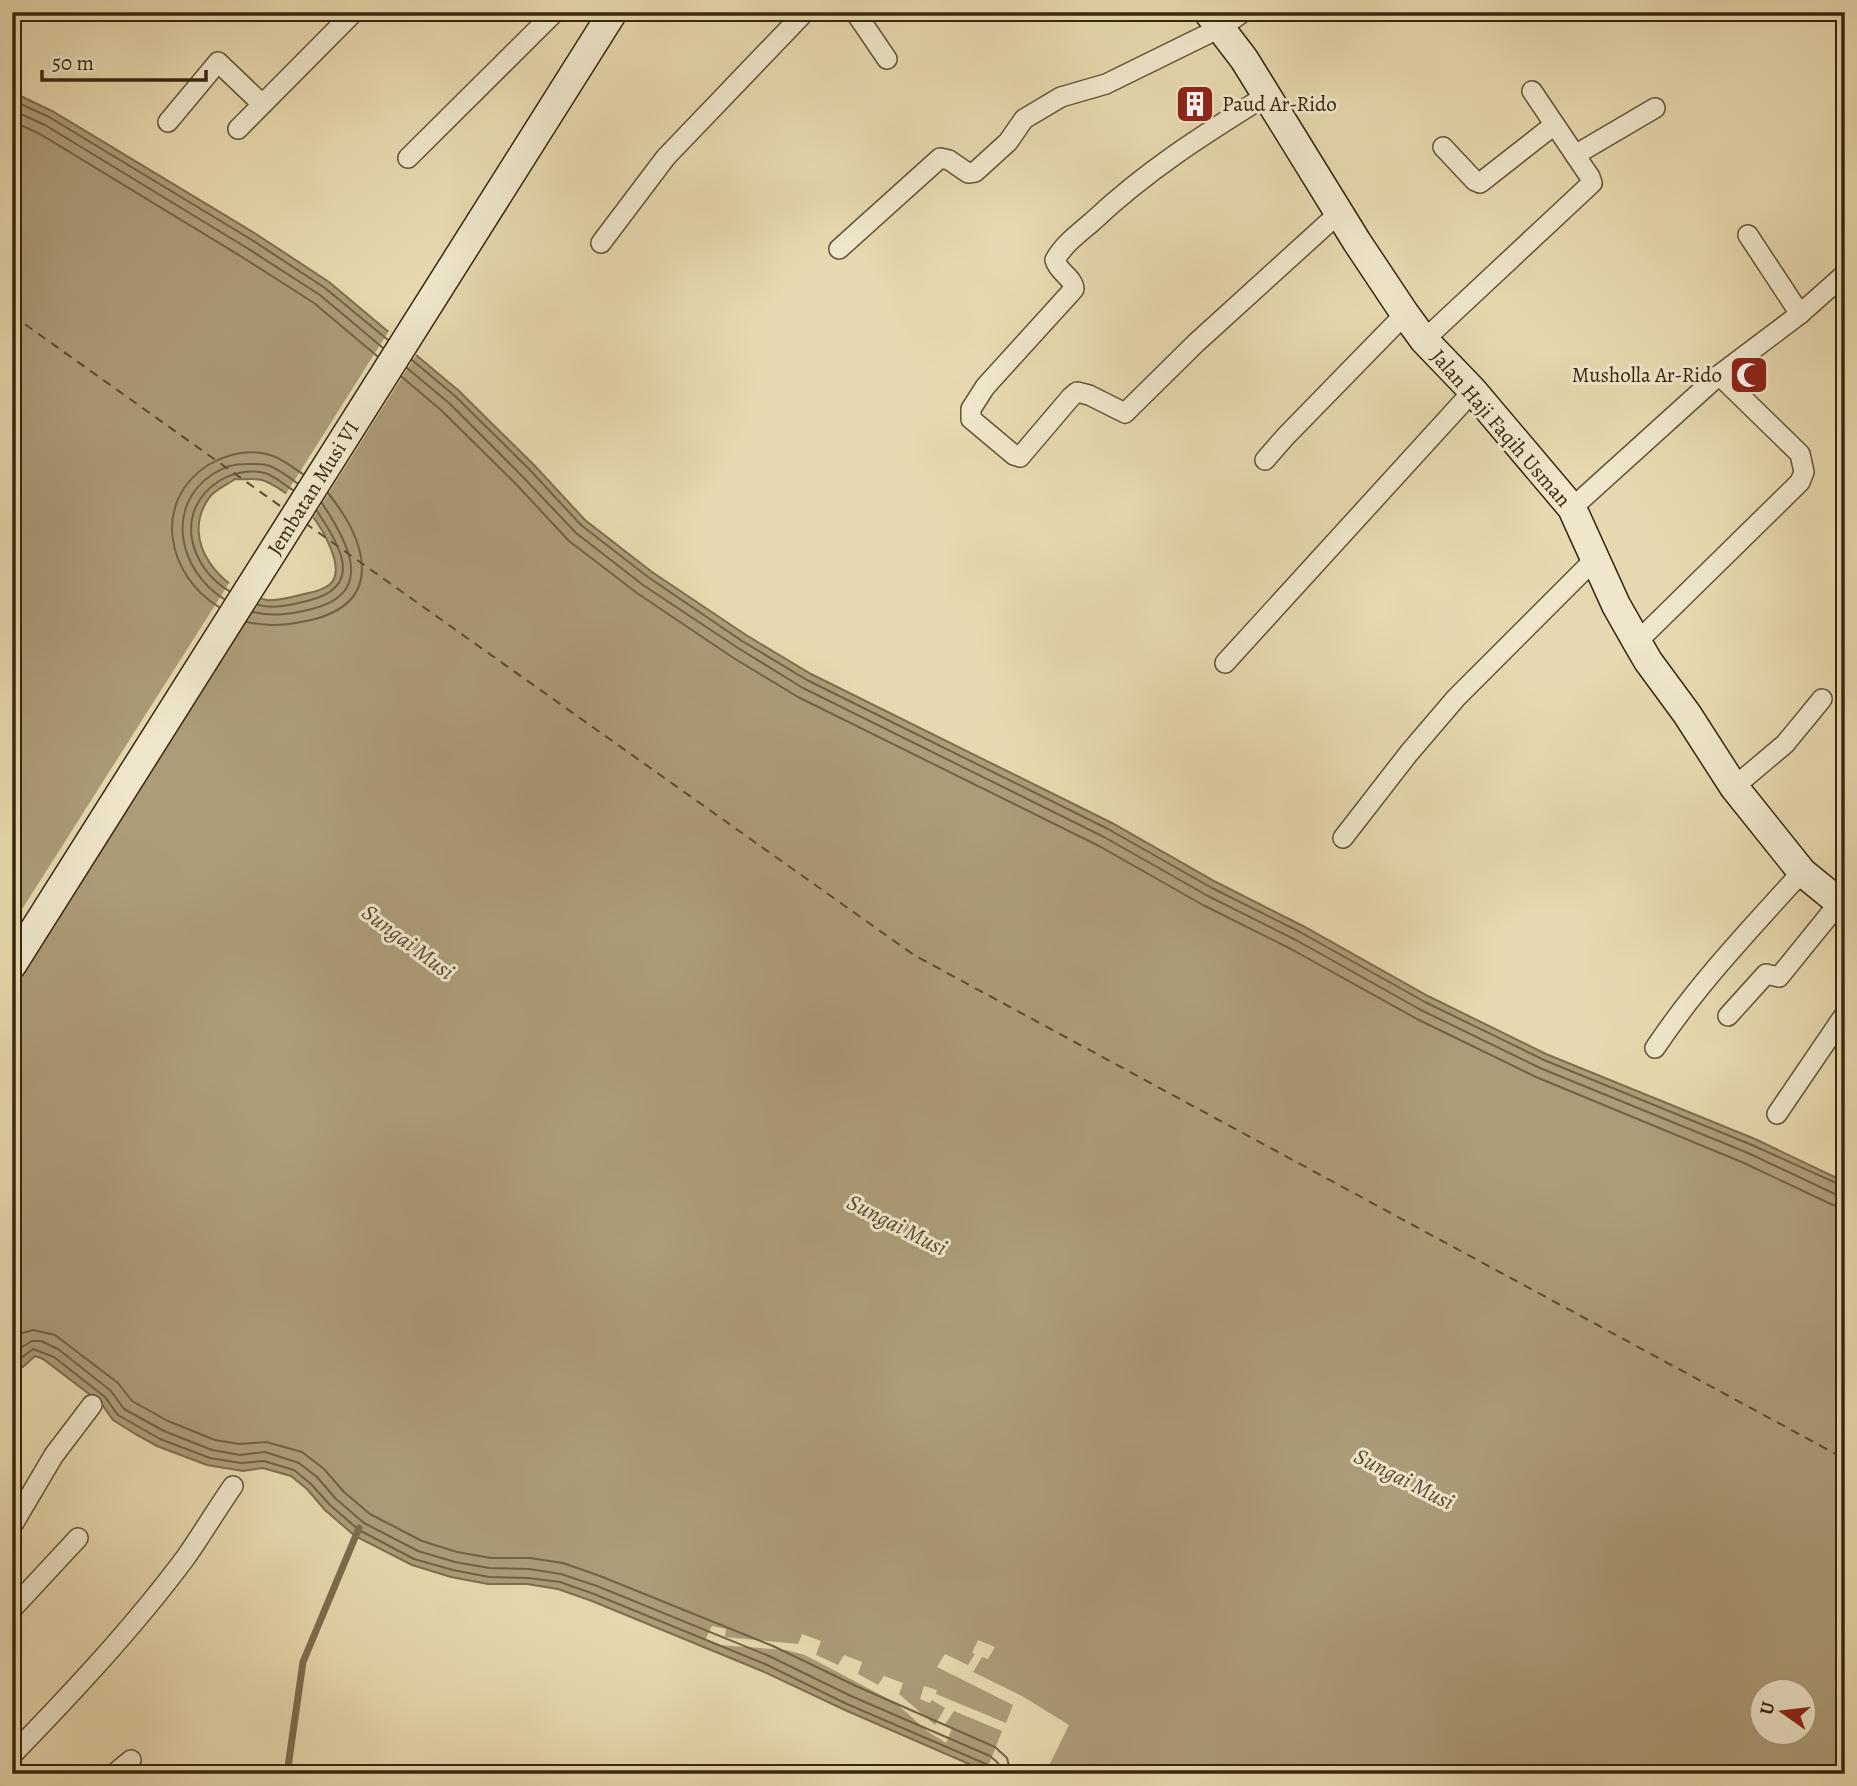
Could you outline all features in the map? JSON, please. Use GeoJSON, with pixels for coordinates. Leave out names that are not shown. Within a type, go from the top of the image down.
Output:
{"type":"FeatureCollection","features":[{"type":"Feature","properties":{"kind":"street"},"geometry":{"type":"LineString","coordinates":[[238,129],[354,12]]}},
{"type":"Feature","properties":{"kind":"street"},"geometry":{"type":"LineString","coordinates":[[408,158],[555,12]]}},
{"type":"Feature","properties":{"kind":"street","name":"Jembatan Musi VI"},"geometry":{"type":"LineString","coordinates":[[12,965],[613,12]]}},
{"type":"Feature","properties":{"kind":"street"},"geometry":{"type":"LineString","coordinates":[[601,243],[666,157],[804,12]]}},
{"type":"Feature","properties":{"kind":"street"},"geometry":{"type":"LineString","coordinates":[[855,12],[887,59]]}},
{"type":"Feature","properties":{"kind":"street"},"geometry":{"type":"LineString","coordinates":[[839,249],[940,158],[953,162],[968,173],[975,172],[1008,142],[1024,118],[1061,97],[1106,84],[1224,17]]}},
{"type":"Feature","properties":{"kind":"street","name":"Jalan Haji Faqih Usman"},"geometry":{"type":"LineString","coordinates":[[1224,17],[1267,95],[1405,314],[1431,348],[1472,390],[1572,508],[1642,651],[1734,787],[1802,872],[1842,905]]}},
{"type":"Feature","properties":{"kind":"street"},"geometry":{"type":"LineString","coordinates":[[168,122],[218,62],[262,104]]}},
{"type":"Feature","properties":{"kind":"street"},"geometry":{"type":"LineString","coordinates":[[1431,348],[1590,186],[1590,177],[1532,91]]}},
{"type":"Feature","properties":{"kind":"street"},"geometry":{"type":"LineString","coordinates":[[1267,95],[1163,160],[1127,188],[1067,245],[1055,260],[1056,266],[1073,284],[1074,289],[985,387],[972,405],[971,419],[1020,457],[1077,392],[1125,413],[1196,343],[1339,213]]}},
{"type":"Feature","properties":{"kind":"street"},"geometry":{"type":"LineString","coordinates":[[1574,155],[1655,108]]}},
{"type":"Feature","properties":{"kind":"street"},"geometry":{"type":"LineString","coordinates":[[1443,147],[1480,183],[1554,125]]}},
{"type":"Feature","properties":{"kind":"street"},"geometry":{"type":"LineString","coordinates":[[1748,236],[1800,314]]}},
{"type":"Feature","properties":{"kind":"street"},"geometry":{"type":"LineString","coordinates":[[1572,508],[1719,375],[1800,314],[1845,274]]}},
{"type":"Feature","properties":{"kind":"street"},"geometry":{"type":"LineString","coordinates":[[1265,460],[1405,314]]}},
{"type":"Feature","properties":{"kind":"street"},"geometry":{"type":"LineString","coordinates":[[1642,651],[1800,482],[1804,472],[1800,454],[1719,375]]}},
{"type":"Feature","properties":{"kind":"street"},"geometry":{"type":"LineString","coordinates":[[1225,663],[1472,390]]}},
{"type":"Feature","properties":{"kind":"street"},"geometry":{"type":"LineString","coordinates":[[1343,838],[1400,763],[1456,698],[1595,559]]}},
{"type":"Feature","properties":{"kind":"street"},"geometry":{"type":"LineString","coordinates":[[1734,787],[1785,744],[1822,699]]}},
{"type":"Feature","properties":{"kind":"street"},"geometry":{"type":"LineString","coordinates":[[1655,1048],[1679,1013],[1727,954],[1802,872]]}},
{"type":"Feature","properties":{"kind":"street"},"geometry":{"type":"LineString","coordinates":[[1728,1016],[1766,974],[1779,977],[1842,905]]}},
{"type":"Feature","properties":{"kind":"street"},"geometry":{"type":"LineString","coordinates":[[1777,1114],[1845,1014]]}},
{"type":"Feature","properties":{"kind":"street"},"geometry":{"type":"LineString","coordinates":[[12,1526],[54,1455],[92,1405]]}},
{"type":"Feature","properties":{"kind":"street"},"geometry":{"type":"LineString","coordinates":[[12,1755],[163,1587],[233,1486]]}},
{"type":"Feature","properties":{"kind":"street"},"geometry":{"type":"LineString","coordinates":[[12,1609],[78,1538]]}},
{"type":"Feature","properties":{"kind":"street"},"geometry":{"type":"LineString","coordinates":[[114,1774],[131,1760]]}},
{"type":"Feature","properties":{"kind":"water","name":"Sungai Musi"},"geometry":{"type":"Polygon","coordinates":[[[12,92],[52,111],[256,234],[329,282],[459,391],[585,520],[652,572],[746,635],[811,674],[1112,823],[1428,996],[1546,1054],[1755,1139],[1845,1182],[1845,1774],[992,1774],[762,1671],[592,1601],[558,1589],[527,1584],[488,1584],[451,1577],[412,1565],[355,1536],[291,1476],[263,1468],[243,1471],[207,1465],[157,1446],[113,1420],[101,1403],[43,1359],[35,1356],[23,1367],[12,1365],[12,92]],[[235,479],[209,498],[201,514],[199,531],[202,547],[210,562],[221,576],[235,587],[267,600],[323,589],[334,579],[336,570],[331,549],[321,529],[310,513],[295,499],[259,479],[235,479]]]}},
{"type":"Feature","properties":{"kind":"pier"},"geometry":{"type":"Polygon","coordinates":[[[390,329],[418,352],[311,521],[307,514],[284,497],[390,329]]]}},
{"type":"Feature","properties":{"kind":"pier"},"geometry":{"type":"Polygon","coordinates":[[[231,580],[251,592],[264,595],[12,992],[12,925],[231,580]]]}},
{"type":"Feature","properties":{"kind":"pier"},"geometry":{"type":"Polygon","coordinates":[[[712,1626],[726,1629],[725,1637],[798,1644],[802,1634],[821,1641],[816,1655],[838,1665],[844,1655],[862,1662],[858,1674],[878,1685],[884,1676],[903,1683],[899,1694],[935,1725],[945,1708],[932,1700],[930,1703],[920,1699],[924,1686],[937,1690],[936,1694],[1006,1723],[1013,1705],[937,1667],[945,1654],[968,1665],[975,1654],[972,1653],[978,1640],[995,1647],[988,1659],[982,1657],[973,1672],[1022,1696],[1069,1725],[1045,1774],[992,1774],[986,1772],[1002,1731],[954,1711],[945,1724],[952,1728],[946,1743],[927,1731],[896,1703],[805,1655],[786,1650],[719,1645],[705,1640],[712,1626]]]}},
{"type":"Feature","properties":{"kind":"waterway"},"geometry":{"type":"LineString","coordinates":[[287,1774],[303,1662],[359,1528]]}},
{"type":"Feature","properties":{"kind":"ferry route"},"geometry":{"type":"LineString","coordinates":[[12,315],[283,508]]}},
{"type":"Feature","properties":{"kind":"ferry route"},"geometry":{"type":"LineString","coordinates":[[305,523],[914,955],[1845,1459]]}},
{"type":"Feature","properties":{"kind":"place","name":"Paud Ar-Rido"},"geometry":{"type":"Point","coordinates":[1195,104]}},
{"type":"Feature","properties":{"kind":"place","name":"Musholla Ar-Rido"},"geometry":{"type":"Point","coordinates":[1749,375]}}]}
